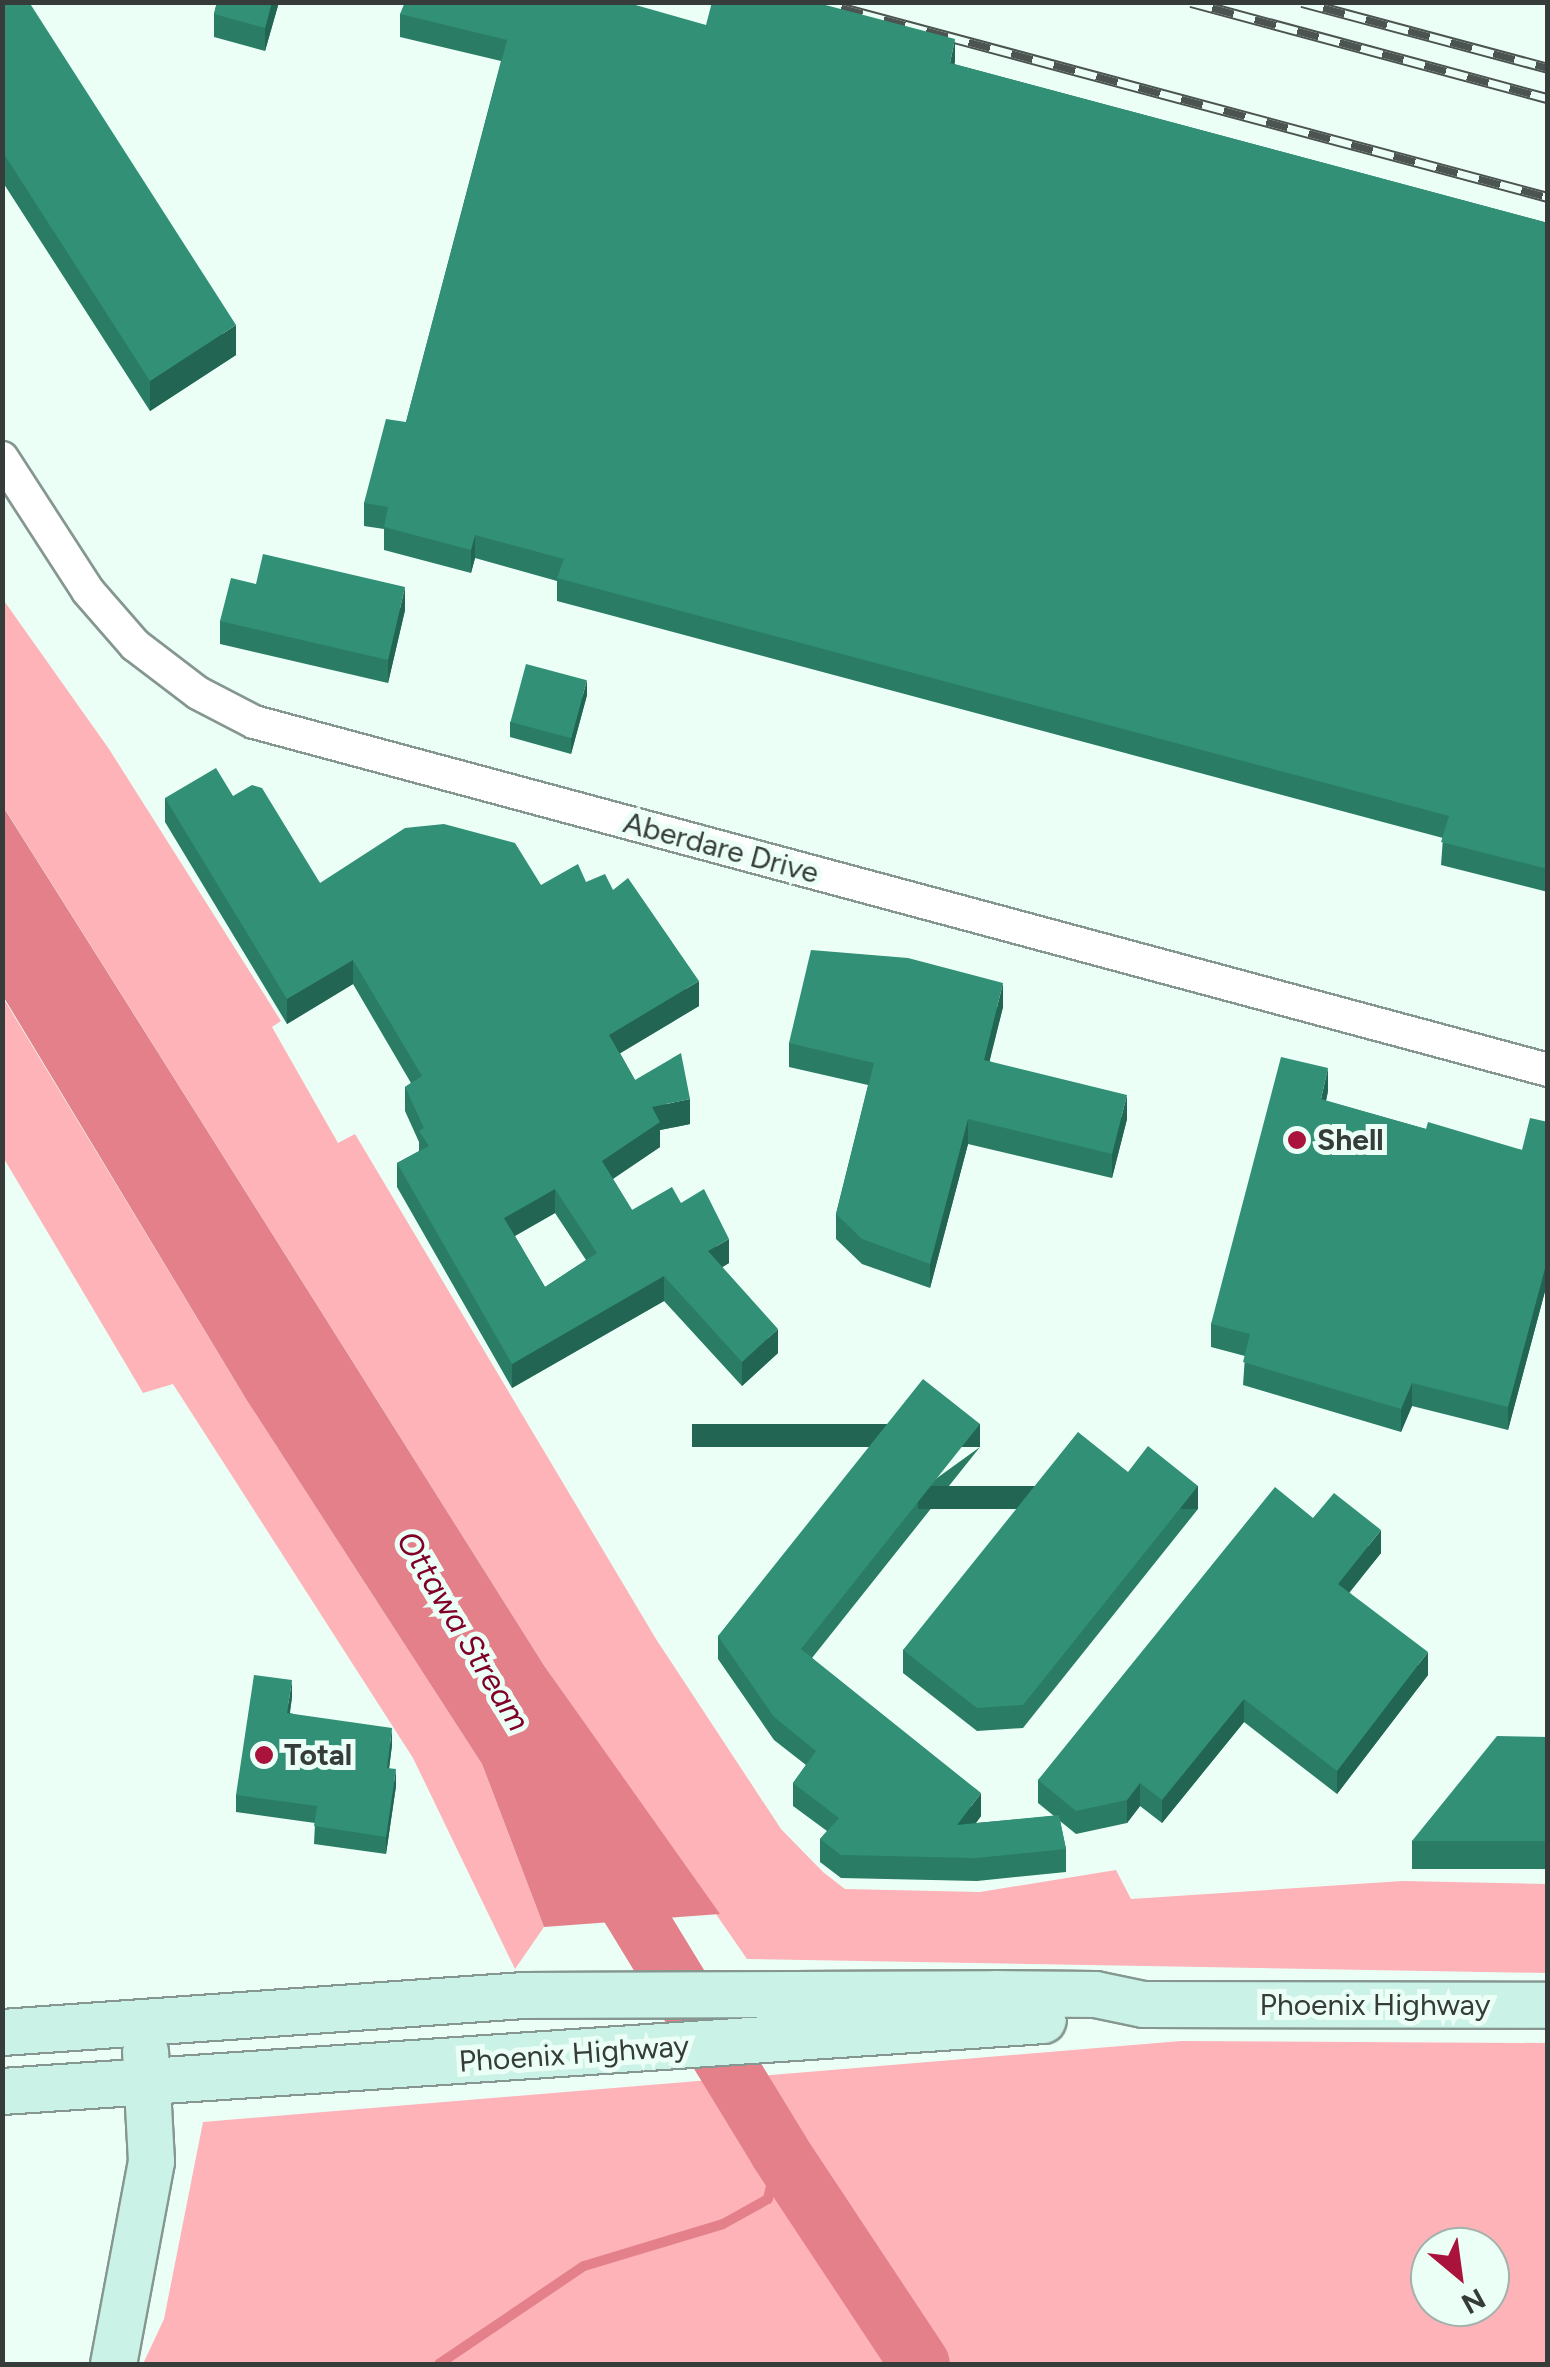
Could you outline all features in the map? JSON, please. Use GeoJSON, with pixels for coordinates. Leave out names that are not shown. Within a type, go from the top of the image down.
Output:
{"type":"FeatureCollection","features":[{"type":"Feature","properties":{"kind":"main road","name":"Phoenix Highway"},"geometry":{"type":"LineString","coordinates":[[2,2032],[139,2019],[523,1995],[840,2013],[1100,2016],[1143,2004],[1548,2005]]}},
{"type":"Feature","properties":{"kind":"main road","name":"Phoenix Highway"},"geometry":{"type":"LineString","coordinates":[[2,2091],[591,2054],[840,2013]]}},
{"type":"Feature","properties":{"kind":"main road"},"geometry":{"type":"LineString","coordinates":[[113,2364],[144,2212],[150,2081],[139,2019]]}},
{"type":"Feature","properties":{"kind":"street","name":"Aberdare Drive"},"geometry":{"type":"LineString","coordinates":[[2,458],[88,591],[135,645],[198,693],[254,722],[1548,1070]]}},
{"type":"Feature","properties":{"kind":"shaded area"},"geometry":{"type":"Polygon","coordinates":[[[2,598],[109,749],[281,1021],[272,1027],[338,1143],[355,1134],[656,1639],[781,1829],[823,1872],[845,1889],[980,1892],[1116,1870],[1131,1899],[1402,1881],[1547,1884],[1547,1973],[747,1959],[545,1667],[3,806],[2,598]]]}},
{"type":"Feature","properties":{"kind":"shaded area"},"geometry":{"type":"Polygon","coordinates":[[[2,996],[246,1399],[482,1764],[544,1927],[515,1969],[413,1758],[173,1384],[143,1393],[3,1157],[2,996]]]}},
{"type":"Feature","properties":{"kind":"shaded area"},"geometry":{"type":"Polygon","coordinates":[[[1181,2041],[1547,2043],[1547,2364],[143,2364],[164,2319],[203,2122],[1181,2041]]]}},
{"type":"Feature","properties":{"kind":"water"},"geometry":{"type":"Polygon","coordinates":[[[2,805],[545,1667],[720,1914],[544,1927],[482,1764],[246,1399],[3,996],[2,805]]]}},
{"type":"Feature","properties":{"kind":"building"},"geometry":{"type":"Polygon","coordinates":[[[2,2],[29,2],[236,325],[150,381],[2,151],[2,2]]]}},
{"type":"Feature","properties":{"kind":"building"},"geometry":{"type":"Polygon","coordinates":[[[217,2],[272,2],[265,28],[214,14],[217,2]]]}},
{"type":"Feature","properties":{"kind":"building"},"geometry":{"type":"Polygon","coordinates":[[[405,2],[625,2],[706,25],[712,2],[814,2],[955,39],[950,63],[1548,223],[1548,869],[1441,842],[1449,816],[557,578],[564,559],[475,535],[471,550],[384,527],[388,507],[364,503],[386,419],[406,422],[507,40],[400,14],[405,2]]]}},
{"type":"Feature","properties":{"kind":"building"},"geometry":{"type":"Polygon","coordinates":[[[263,554],[405,587],[388,660],[220,621],[231,578],[256,584],[263,554]]]}},
{"type":"Feature","properties":{"kind":"building"},"geometry":{"type":"Polygon","coordinates":[[[526,664],[587,680],[571,738],[510,722],[526,664]]]}},
{"type":"Feature","properties":{"kind":"building"},"geometry":{"type":"Polygon","coordinates":[[[216,768],[233,796],[252,785],[262,788],[320,883],[405,828],[444,824],[515,843],[541,885],[578,864],[586,882],[605,874],[613,890],[628,878],[699,981],[609,1035],[635,1080],[681,1053],[690,1099],[652,1107],[660,1122],[602,1161],[632,1210],[672,1187],[681,1203],[704,1189],[729,1239],[708,1251],[778,1329],[742,1362],[664,1276],[512,1364],[397,1163],[429,1146],[419,1131],[424,1128],[405,1087],[422,1076],[353,960],[287,999],[165,798],[216,768]],[[555,1189],[504,1218],[545,1287],[597,1253],[555,1189]]]}},
{"type":"Feature","properties":{"kind":"building"},"geometry":{"type":"Polygon","coordinates":[[[811,950],[908,958],[1003,983],[984,1060],[1127,1095],[1112,1154],[968,1119],[930,1264],[862,1239],[836,1214],[874,1063],[789,1043],[811,950]]]}},
{"type":"Feature","properties":{"kind":"building"},"geometry":{"type":"Polygon","coordinates":[[[1281,1057],[1328,1068],[1321,1099],[1426,1129],[1428,1122],[1522,1150],[1530,1118],[1548,1122],[1548,1257],[1508,1407],[1412,1383],[1401,1409],[1243,1362],[1250,1334],[1211,1324],[1281,1057]]]}},
{"type":"Feature","properties":{"kind":"building"},"geometry":{"type":"Polygon","coordinates":[[[923,1379],[980,1424],[801,1649],[981,1793],[957,1825],[1059,1815],[1066,1849],[977,1858],[841,1855],[820,1839],[839,1818],[793,1783],[816,1751],[774,1717],[718,1636],[923,1379]]]}},
{"type":"Feature","properties":{"kind":"building"},"geometry":{"type":"Polygon","coordinates":[[[1078,1432],[1128,1472],[1148,1446],[1198,1486],[1023,1705],[977,1708],[903,1650],[1078,1432]]]}},
{"type":"Feature","properties":{"kind":"building"},"geometry":{"type":"Polygon","coordinates":[[[1275,1487],[1313,1518],[1334,1493],[1381,1530],[1338,1584],[1428,1652],[1337,1771],[1244,1699],[1162,1800],[1140,1783],[1127,1800],[1076,1811],[1038,1780],[1275,1487]]]}},
{"type":"Feature","properties":{"kind":"building"},"geometry":{"type":"Polygon","coordinates":[[[254,1675],[292,1680],[287,1713],[392,1728],[387,1768],[396,1769],[386,1837],[314,1826],[317,1806],[236,1795],[254,1675]]]}},
{"type":"Feature","properties":{"kind":"building"},"geometry":{"type":"Polygon","coordinates":[[[1497,1736],[1548,1737],[1548,1841],[1412,1841],[1497,1736]]]}},
{"type":"Feature","properties":{"kind":"waterway","name":"Ottawa Stream"},"geometry":{"type":"LineString","coordinates":[[595,1849],[779,2151],[920,2364]]}},
{"type":"Feature","properties":{"kind":"waterway"},"geometry":{"type":"LineString","coordinates":[[439,2364],[584,2266],[723,2224],[768,2199],[779,2151]]}},
{"type":"Feature","properties":{"kind":"railway"},"geometry":{"type":"LineString","coordinates":[[820,2],[1548,197]]}},
{"type":"Feature","properties":{"kind":"railway"},"geometry":{"type":"LineString","coordinates":[[1191,2],[1548,98]]}},
{"type":"Feature","properties":{"kind":"railway"},"geometry":{"type":"LineString","coordinates":[[1302,2],[1548,68]]}},
{"type":"Feature","properties":{"kind":"place","name":"Shell"},"geometry":{"type":"Point","coordinates":[1297,1140]}},
{"type":"Feature","properties":{"kind":"place","name":"Total"},"geometry":{"type":"Point","coordinates":[264,1755]}}]}
